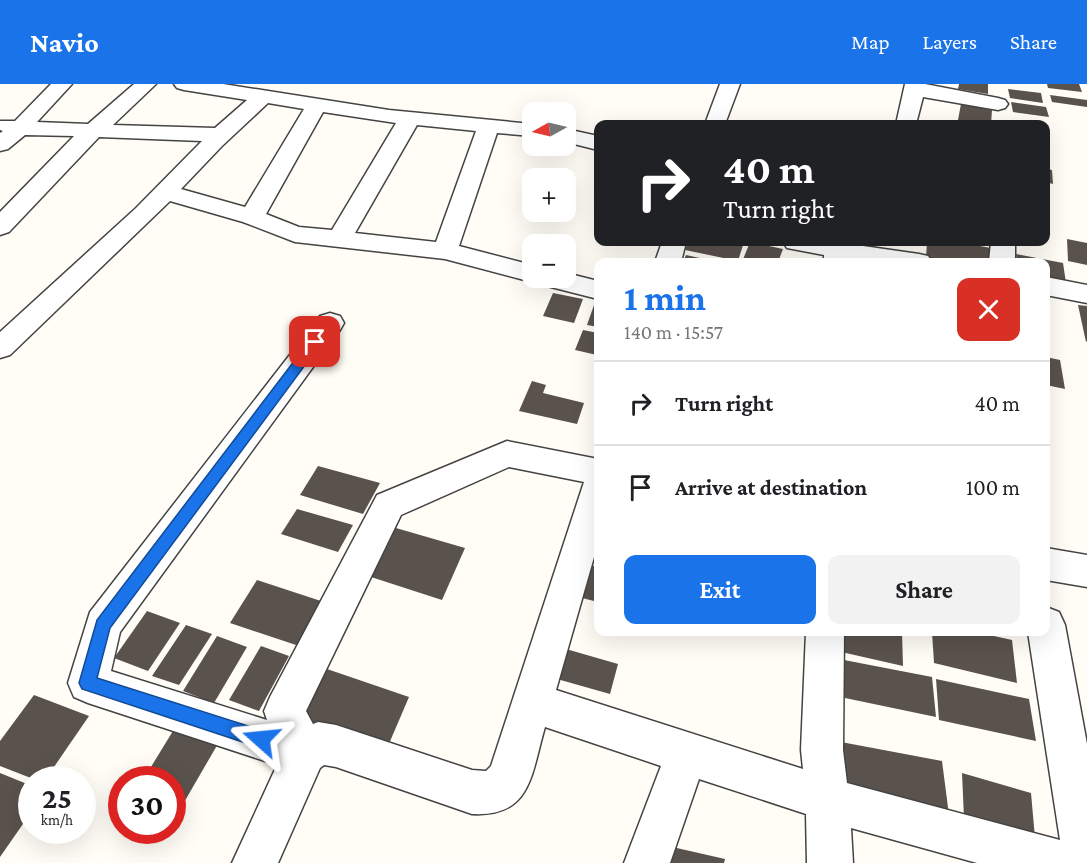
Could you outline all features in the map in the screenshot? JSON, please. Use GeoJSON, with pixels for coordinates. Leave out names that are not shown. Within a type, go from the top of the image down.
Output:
{"type":"FeatureCollection","features":[{"type":"Feature","properties":{"kind":"street"},"geometry":{"type":"LineString","coordinates":[[0,144],[10,127],[62,84]]}},
{"type":"Feature","properties":{"kind":"street"},"geometry":{"type":"LineString","coordinates":[[0,227],[10,209],[146,84]]}},
{"type":"Feature","properties":{"kind":"street"},"geometry":{"type":"LineString","coordinates":[[184,84],[316,106],[522,129]]}},
{"type":"Feature","properties":{"kind":"street"},"geometry":{"type":"LineString","coordinates":[[717,120],[730,84]]}},
{"type":"Feature","properties":{"kind":"street"},"geometry":{"type":"LineString","coordinates":[[907,120],[915,86],[1000,104]]}},
{"type":"Feature","properties":{"kind":"street"},"geometry":{"type":"LineString","coordinates":[[0,348],[164,192],[220,135],[262,98]]}},
{"type":"Feature","properties":{"kind":"street"},"geometry":{"type":"LineString","coordinates":[[252,217],[316,106]]}},
{"type":"Feature","properties":{"kind":"street"},"geometry":{"type":"LineString","coordinates":[[339,239],[410,118]]}},
{"type":"Feature","properties":{"kind":"street"},"geometry":{"type":"LineString","coordinates":[[445,251],[489,125]]}},
{"type":"Feature","properties":{"kind":"street"},"geometry":{"type":"LineString","coordinates":[[10,127],[220,135]]}},
{"type":"Feature","properties":{"kind":"street"},"geometry":{"type":"LineString","coordinates":[[576,138],[594,143]]}},
{"type":"Feature","properties":{"kind":"street"},"geometry":{"type":"LineString","coordinates":[[164,192],[252,217],[295,234],[445,251],[522,270]]}},
{"type":"Feature","properties":{"kind":"street"},"geometry":{"type":"LineString","coordinates":[[808,246],[837,256],[875,248],[906,258]]}},
{"type":"Feature","properties":{"kind":"street"},"geometry":{"type":"LineString","coordinates":[[576,285],[594,289]]}},
{"type":"Feature","properties":{"kind":"street"},"geometry":{"type":"LineString","coordinates":[[1050,287],[1087,294]]}},
{"type":"Feature","properties":{"kind":"street"},"geometry":{"type":"LineString","coordinates":[[305,753],[88,683],[103,625],[330,323]]}},
{"type":"Feature","properties":{"kind":"street"},"geometry":{"type":"LineString","coordinates":[[305,753],[284,711],[389,505],[507,454],[594,471]]}},
{"type":"Feature","properties":{"kind":"street"},"geometry":{"type":"LineString","coordinates":[[255,863],[305,753],[318,743],[336,746],[472,792],[493,793],[508,780],[594,500]]}},
{"type":"Feature","properties":{"kind":"street"},"geometry":{"type":"LineString","coordinates":[[1050,565],[1087,571]]}},
{"type":"Feature","properties":{"kind":"street"},"geometry":{"type":"LineString","coordinates":[[825,636],[822,750],[830,863]]}},
{"type":"Feature","properties":{"kind":"street"},"geometry":{"type":"LineString","coordinates":[[1048,636],[1086,863]]}},
{"type":"Feature","properties":{"kind":"street"},"geometry":{"type":"LineString","coordinates":[[532,703],[827,799],[1059,863]]}},
{"type":"Feature","properties":{"kind":"street"},"geometry":{"type":"LineString","coordinates":[[647,863],[687,754]]}},
{"type":"Feature","properties":{"kind":"building"},"geometry":{"type":"Polygon","coordinates":[[[959,84],[988,84],[988,94],[958,89],[959,84]]]}},
{"type":"Feature","properties":{"kind":"building"},"geometry":{"type":"Polygon","coordinates":[[[1047,84],[1079,84],[1082,92],[1048,88],[1047,84]]]}},
{"type":"Feature","properties":{"kind":"building"},"geometry":{"type":"Polygon","coordinates":[[[1008,89],[1041,93],[1043,103],[1010,98],[1008,89]]]}},
{"type":"Feature","properties":{"kind":"building"},"geometry":{"type":"Polygon","coordinates":[[[1050,95],[1087,100],[1087,107],[1052,102],[1050,95]]]}},
{"type":"Feature","properties":{"kind":"building"},"geometry":{"type":"Polygon","coordinates":[[[1011,102],[1046,107],[1049,117],[1013,112],[1011,102]]]}},
{"type":"Feature","properties":{"kind":"building"},"geometry":{"type":"Polygon","coordinates":[[[961,104],[992,110],[991,120],[958,120],[961,104]]]}},
{"type":"Feature","properties":{"kind":"building"},"geometry":{"type":"Polygon","coordinates":[[[1050,170],[1052,170],[1053,184],[1050,183],[1050,170]]]}},
{"type":"Feature","properties":{"kind":"building"},"geometry":{"type":"Polygon","coordinates":[[[1067,239],[1087,243],[1087,265],[1068,261],[1067,239]]]}},
{"type":"Feature","properties":{"kind":"building"},"geometry":{"type":"Polygon","coordinates":[[[686,246],[743,246],[739,258],[724,258],[685,250],[686,246]]]}},
{"type":"Feature","properties":{"kind":"building"},"geometry":{"type":"Polygon","coordinates":[[[748,246],[783,249],[780,258],[744,258],[748,246]]]}},
{"type":"Feature","properties":{"kind":"building"},"geometry":{"type":"Polygon","coordinates":[[[927,246],[991,248],[992,258],[926,258],[927,246]]]}},
{"type":"Feature","properties":{"kind":"building"},"geometry":{"type":"Polygon","coordinates":[[[1016,254],[1037,258],[1016,258],[1016,254]]]}},
{"type":"Feature","properties":{"kind":"building"},"geometry":{"type":"Polygon","coordinates":[[[1050,261],[1063,263],[1066,283],[1050,280],[1050,261]]]}},
{"type":"Feature","properties":{"kind":"building"},"geometry":{"type":"Polygon","coordinates":[[[553,293],[583,299],[574,323],[543,316],[553,293]]]}},
{"type":"Feature","properties":{"kind":"building"},"geometry":{"type":"Polygon","coordinates":[[[594,305],[594,326],[587,325],[594,305]]]}},
{"type":"Feature","properties":{"kind":"building"},"geometry":{"type":"Polygon","coordinates":[[[1078,305],[1087,306],[1086,342],[1078,305]]]}},
{"type":"Feature","properties":{"kind":"building"},"geometry":{"type":"Polygon","coordinates":[[[583,330],[594,332],[594,354],[575,350],[583,330]]]}},
{"type":"Feature","properties":{"kind":"building"},"geometry":{"type":"Polygon","coordinates":[[[1050,358],[1060,360],[1065,389],[1050,386],[1050,358]]]}},
{"type":"Feature","properties":{"kind":"building"},"geometry":{"type":"Polygon","coordinates":[[[532,381],[546,385],[543,393],[584,403],[577,424],[519,411],[532,381]]]}},
{"type":"Feature","properties":{"kind":"building"},"geometry":{"type":"Polygon","coordinates":[[[318,466],[380,483],[363,514],[300,495],[318,466]]]}},
{"type":"Feature","properties":{"kind":"building"},"geometry":{"type":"Polygon","coordinates":[[[297,509],[353,525],[338,552],[281,534],[297,509]]]}},
{"type":"Feature","properties":{"kind":"building"},"geometry":{"type":"Polygon","coordinates":[[[396,528],[465,548],[442,600],[371,577],[396,528]]]}},
{"type":"Feature","properties":{"kind":"building"},"geometry":{"type":"Polygon","coordinates":[[[583,563],[594,566],[594,601],[574,596],[583,563]]]}},
{"type":"Feature","properties":{"kind":"building"},"geometry":{"type":"Polygon","coordinates":[[[257,580],[324,602],[299,646],[230,623],[257,580]]]}},
{"type":"Feature","properties":{"kind":"building"},"geometry":{"type":"Polygon","coordinates":[[[147,611],[180,623],[148,671],[114,658],[147,611]]]}},
{"type":"Feature","properties":{"kind":"building"},"geometry":{"type":"Polygon","coordinates":[[[186,625],[212,634],[179,685],[152,676],[186,625]]]}},
{"type":"Feature","properties":{"kind":"building"},"geometry":{"type":"Polygon","coordinates":[[[217,636],[247,647],[214,703],[183,691],[217,636]]]}},
{"type":"Feature","properties":{"kind":"building"},"geometry":{"type":"Polygon","coordinates":[[[837,636],[902,636],[903,666],[837,651],[837,636]]]}},
{"type":"Feature","properties":{"kind":"building"},"geometry":{"type":"Polygon","coordinates":[[[932,636],[994,636],[1012,640],[1017,683],[934,663],[932,636]]]}},
{"type":"Feature","properties":{"kind":"building"},"geometry":{"type":"Polygon","coordinates":[[[261,646],[289,656],[259,711],[229,700],[261,646]]]}},
{"type":"Feature","properties":{"kind":"building"},"geometry":{"type":"Polygon","coordinates":[[[566,649],[618,664],[610,694],[557,679],[566,649]]]}},
{"type":"Feature","properties":{"kind":"building"},"geometry":{"type":"Polygon","coordinates":[[[844,660],[932,677],[936,717],[845,698],[844,660]]]}},
{"type":"Feature","properties":{"kind":"building"},"geometry":{"type":"Polygon","coordinates":[[[327,669],[409,697],[385,753],[299,722],[327,669]]]}},
{"type":"Feature","properties":{"kind":"building"},"geometry":{"type":"Polygon","coordinates":[[[936,679],[1029,699],[1036,741],[939,720],[936,679]]]}},
{"type":"Feature","properties":{"kind":"building"},"geometry":{"type":"Polygon","coordinates":[[[34,695],[89,716],[55,766],[18,766],[18,773],[0,766],[0,741],[34,695]]]}},
{"type":"Feature","properties":{"kind":"building"},"geometry":{"type":"Polygon","coordinates":[[[176,726],[219,742],[186,799],[186,766],[152,766],[176,726]]]}},
{"type":"Feature","properties":{"kind":"building"},"geometry":{"type":"Polygon","coordinates":[[[841,742],[942,761],[949,815],[844,795],[841,742]]]}},
{"type":"Feature","properties":{"kind":"building"},"geometry":{"type":"Polygon","coordinates":[[[0,773],[18,780],[18,831],[0,857],[0,773]]]}},
{"type":"Feature","properties":{"kind":"building"},"geometry":{"type":"Polygon","coordinates":[[[962,773],[1031,793],[1035,838],[964,818],[962,773]]]}},
{"type":"Feature","properties":{"kind":"building"},"geometry":{"type":"Polygon","coordinates":[[[668,846],[725,859],[724,863],[667,863],[668,846]]]}},
{"type":"Feature","properties":{"kind":"route"},"geometry":{"type":"LineString","coordinates":[[261,739],[88,683],[103,625],[315,342]]}}]}
